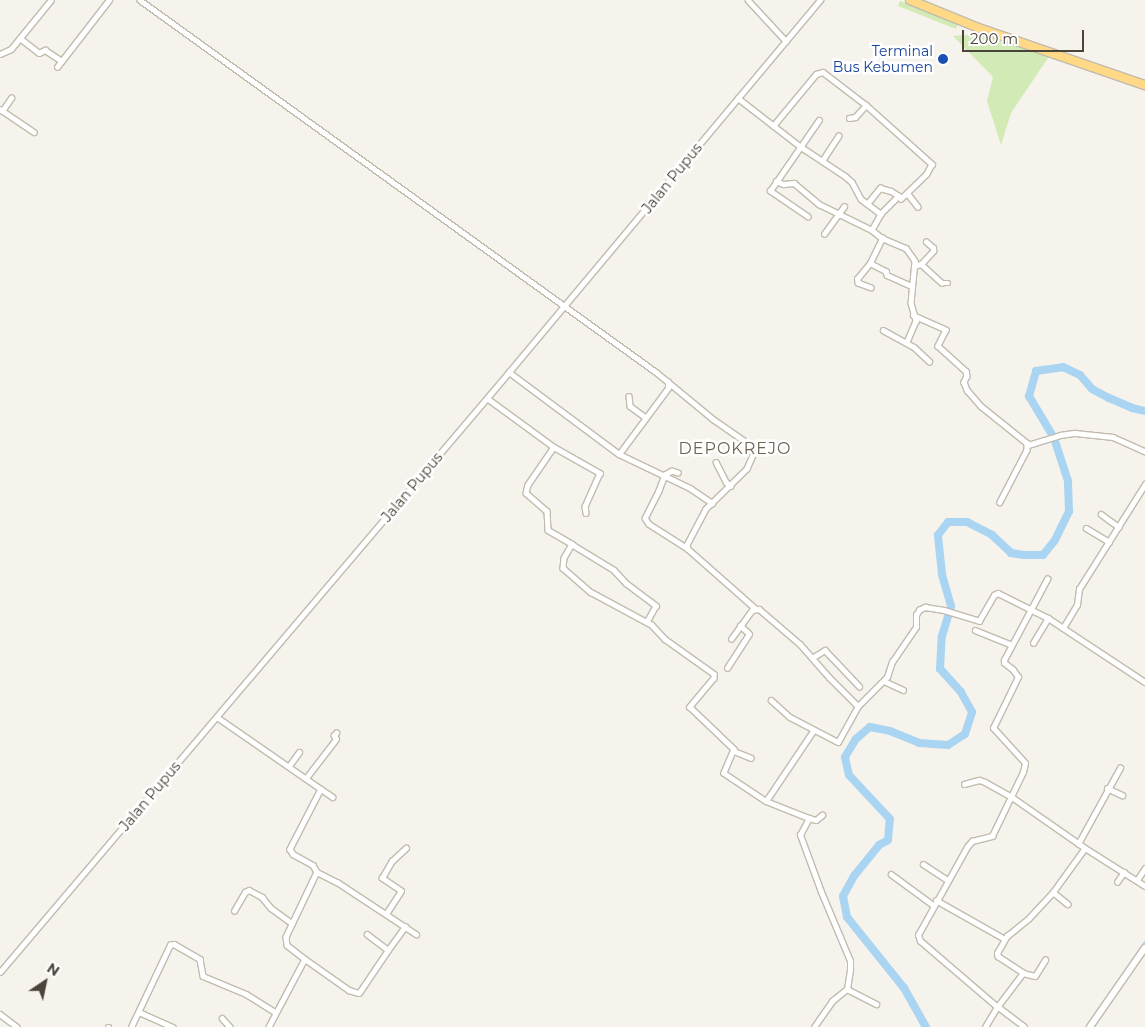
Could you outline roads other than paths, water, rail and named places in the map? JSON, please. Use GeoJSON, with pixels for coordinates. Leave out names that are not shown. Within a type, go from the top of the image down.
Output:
{"type":"FeatureCollection","features":[{"type":"Feature","properties":{"kind":"highway"},"geometry":{"type":"LineString","coordinates":[[910,0],[980,28],[1145,85]]}},
{"type":"Feature","properties":{"kind":"street"},"geometry":{"type":"LineString","coordinates":[[0,54],[10,51],[50,0]]}},
{"type":"Feature","properties":{"kind":"street"},"geometry":{"type":"LineString","coordinates":[[58,67],[109,0]]}},
{"type":"Feature","properties":{"kind":"street"},"geometry":{"type":"LineString","coordinates":[[140,0],[668,382],[713,419],[749,444],[754,453],[747,469],[712,502],[696,526],[688,543],[688,549]]}},
{"type":"Feature","properties":{"kind":"street"},"geometry":{"type":"LineString","coordinates":[[748,0],[786,41]]}},
{"type":"Feature","properties":{"kind":"street","name":"Jalan Pupus"},"geometry":{"type":"LineString","coordinates":[[0,972],[564,307],[820,0]]}},
{"type":"Feature","properties":{"kind":"street"},"geometry":{"type":"LineString","coordinates":[[20,38],[39,53],[45,50],[62,61]]}},
{"type":"Feature","properties":{"kind":"street"},"geometry":{"type":"LineString","coordinates":[[773,126],[816,74],[820,72],[866,105],[932,164],[927,174],[908,194],[881,214],[872,230]]}},
{"type":"Feature","properties":{"kind":"street"},"geometry":{"type":"LineString","coordinates":[[0,117],[11,98]]}},
{"type":"Feature","properties":{"kind":"street"},"geometry":{"type":"LineString","coordinates":[[738,98],[773,126],[850,180],[858,196],[881,214]]}},
{"type":"Feature","properties":{"kind":"street"},"geometry":{"type":"LineString","coordinates":[[849,118],[855,117],[866,105]]}},
{"type":"Feature","properties":{"kind":"street"},"geometry":{"type":"LineString","coordinates":[[2,111],[34,132]]}},
{"type":"Feature","properties":{"kind":"street"},"geometry":{"type":"LineString","coordinates":[[808,217],[770,191],[819,120]]}},
{"type":"Feature","properties":{"kind":"street"},"geometry":{"type":"LineString","coordinates":[[822,161],[838,136]]}},
{"type":"Feature","properties":{"kind":"street"},"geometry":{"type":"LineString","coordinates":[[776,181],[783,184],[794,183],[819,204],[872,230],[882,238],[906,248],[918,265],[944,284],[948,283]]}},
{"type":"Feature","properties":{"kind":"street"},"geometry":{"type":"LineString","coordinates":[[867,204],[880,188],[891,191],[901,199]]}},
{"type":"Feature","properties":{"kind":"street"},"geometry":{"type":"LineString","coordinates":[[908,194],[918,206]]}},
{"type":"Feature","properties":{"kind":"street"},"geometry":{"type":"LineString","coordinates":[[824,234],[844,206]]}},
{"type":"Feature","properties":{"kind":"street"},"geometry":{"type":"LineString","coordinates":[[871,288],[857,281],[870,263],[882,238]]}},
{"type":"Feature","properties":{"kind":"street"},"geometry":{"type":"LineString","coordinates":[[907,342],[916,321],[911,303],[912,286],[918,265],[934,250],[926,242]]}},
{"type":"Feature","properties":{"kind":"street"},"geometry":{"type":"LineString","coordinates":[[870,263],[886,271],[887,275],[912,286]]}},
{"type":"Feature","properties":{"kind":"street"},"geometry":{"type":"LineString","coordinates":[[913,315],[946,330],[938,346],[966,371],[967,376],[964,382],[967,390],[981,406],[1028,446]]}},
{"type":"Feature","properties":{"kind":"street"},"geometry":{"type":"LineString","coordinates":[[883,330],[907,342],[929,361]]}},
{"type":"Feature","properties":{"kind":"street"},"geometry":{"type":"LineString","coordinates":[[509,372],[619,454],[665,475],[712,502]]}},
{"type":"Feature","properties":{"kind":"street"},"geometry":{"type":"LineString","coordinates":[[619,454],[644,417],[668,388],[668,382]]}},
{"type":"Feature","properties":{"kind":"street"},"geometry":{"type":"LineString","coordinates":[[629,396],[630,406],[644,417]]}},
{"type":"Feature","properties":{"kind":"street"},"geometry":{"type":"LineString","coordinates":[[487,398],[554,447],[601,474],[585,506],[586,513]]}},
{"type":"Feature","properties":{"kind":"street"},"geometry":{"type":"LineString","coordinates":[[1000,502],[1028,446],[1044,439],[1076,433],[1110,437],[1145,451]]}},
{"type":"Feature","properties":{"kind":"street"},"geometry":{"type":"LineString","coordinates":[[554,447],[528,485],[526,494],[547,511],[548,530],[602,562],[656,606],[646,622]]}},
{"type":"Feature","properties":{"kind":"street"},"geometry":{"type":"LineString","coordinates":[[716,462],[726,482],[731,486]]}},
{"type":"Feature","properties":{"kind":"street"},"geometry":{"type":"LineString","coordinates":[[678,473],[672,470],[665,475],[660,492],[645,518],[648,524],[688,549],[755,608],[759,608],[777,622],[858,706]]}},
{"type":"Feature","properties":{"kind":"street"},"geometry":{"type":"LineString","coordinates":[[1063,628],[1077,605],[1079,589],[1145,484]]}},
{"type":"Feature","properties":{"kind":"street"},"geometry":{"type":"LineString","coordinates":[[1101,514],[1119,527]]}},
{"type":"Feature","properties":{"kind":"street"},"geometry":{"type":"LineString","coordinates":[[1086,528],[1109,542]]}},
{"type":"Feature","properties":{"kind":"street"},"geometry":{"type":"LineString","coordinates":[[572,545],[564,558],[563,568],[591,592],[646,622],[714,674],[714,678],[690,706],[690,709],[734,751],[742,752],[751,758]]}},
{"type":"Feature","properties":{"kind":"street"},"geometry":{"type":"LineString","coordinates":[[1024,1027],[997,1007],[918,938],[918,931],[970,844],[992,836],[1024,772],[1025,763],[993,728],[1018,677],[1004,662],[1047,579]]}},
{"type":"Feature","properties":{"kind":"street"},"geometry":{"type":"LineString","coordinates":[[771,700],[790,717],[838,742],[858,706],[883,682],[892,662],[916,627],[918,613],[925,607],[956,613],[980,621],[994,595],[998,593],[1048,618],[1145,682]]}},
{"type":"Feature","properties":{"kind":"street"},"geometry":{"type":"LineString","coordinates":[[731,639],[755,608]]}},
{"type":"Feature","properties":{"kind":"street"},"geometry":{"type":"LineString","coordinates":[[1033,643],[1048,618]]}},
{"type":"Feature","properties":{"kind":"street"},"geometry":{"type":"LineString","coordinates":[[727,668],[749,634],[740,626]]}},
{"type":"Feature","properties":{"kind":"street"},"geometry":{"type":"LineString","coordinates":[[975,630],[1012,645]]}},
{"type":"Feature","properties":{"kind":"street"},"geometry":{"type":"LineString","coordinates":[[812,658],[825,650],[859,686]]}},
{"type":"Feature","properties":{"kind":"street"},"geometry":{"type":"LineString","coordinates":[[883,682],[903,690]]}},
{"type":"Feature","properties":{"kind":"street"},"geometry":{"type":"LineString","coordinates":[[217,717],[333,797]]}},
{"type":"Feature","properties":{"kind":"street"},"geometry":{"type":"LineString","coordinates":[[766,801],[813,730]]}},
{"type":"Feature","properties":{"kind":"street"},"geometry":{"type":"LineString","coordinates":[[306,778],[336,739],[334,736],[336,733]]}},
{"type":"Feature","properties":{"kind":"street"},"geometry":{"type":"LineString","coordinates":[[734,751],[724,773],[766,801],[816,820],[822,815]]}},
{"type":"Feature","properties":{"kind":"street"},"geometry":{"type":"LineString","coordinates":[[289,766],[300,752]]}},
{"type":"Feature","properties":{"kind":"street"},"geometry":{"type":"LineString","coordinates":[[1078,844],[1107,788],[1120,768]]}},
{"type":"Feature","properties":{"kind":"street"},"geometry":{"type":"LineString","coordinates":[[964,784],[979,780],[1012,797],[1078,844],[1145,886]]}},
{"type":"Feature","properties":{"kind":"street"},"geometry":{"type":"LineString","coordinates":[[1107,788],[1122,795]]}},
{"type":"Feature","properties":{"kind":"street"},"geometry":{"type":"LineString","coordinates":[[321,789],[290,849],[293,854],[313,865],[317,872],[337,882],[416,934]]}},
{"type":"Feature","properties":{"kind":"street"},"geometry":{"type":"LineString","coordinates":[[809,818],[800,835],[820,892],[850,961],[846,989],[832,1001],[814,1027]]}},
{"type":"Feature","properties":{"kind":"street"},"geometry":{"type":"LineString","coordinates":[[386,914],[401,891],[382,878],[392,861],[406,848]]}},
{"type":"Feature","properties":{"kind":"street"},"geometry":{"type":"LineString","coordinates":[[1045,960],[1035,976],[1023,974],[997,956],[1005,938],[1028,919],[1052,892],[1085,848]]}},
{"type":"Feature","properties":{"kind":"street"},"geometry":{"type":"LineString","coordinates":[[923,864],[948,880]]}},
{"type":"Feature","properties":{"kind":"street"},"geometry":{"type":"LineString","coordinates":[[1137,880],[1145,868]]}},
{"type":"Feature","properties":{"kind":"street"},"geometry":{"type":"LineString","coordinates":[[317,872],[286,937],[288,946],[349,990],[359,993],[405,927]]}},
{"type":"Feature","properties":{"kind":"street"},"geometry":{"type":"LineString","coordinates":[[1117,882],[1124,872]]}},
{"type":"Feature","properties":{"kind":"street"},"geometry":{"type":"LineString","coordinates":[[890,874],[934,902],[1005,938]]}},
{"type":"Feature","properties":{"kind":"street"},"geometry":{"type":"LineString","coordinates":[[234,911],[245,892],[250,890],[262,897],[271,908],[292,923]]}},
{"type":"Feature","properties":{"kind":"street"},"geometry":{"type":"LineString","coordinates":[[1052,892],[1068,904]]}},
{"type":"Feature","properties":{"kind":"street"},"geometry":{"type":"LineString","coordinates":[[368,934],[388,950]]}},
{"type":"Feature","properties":{"kind":"street"},"geometry":{"type":"LineString","coordinates":[[131,1027],[170,945],[178,945],[200,959],[202,974],[206,978],[246,994],[275,1012]]}},
{"type":"Feature","properties":{"kind":"street"},"geometry":{"type":"LineString","coordinates":[[1090,1027],[1145,948]]}},
{"type":"Feature","properties":{"kind":"street"},"geometry":{"type":"LineString","coordinates":[[269,1027],[275,1012],[284,1001],[305,959]]}},
{"type":"Feature","properties":{"kind":"street"},"geometry":{"type":"LineString","coordinates":[[985,1027],[997,1007],[1023,974]]}},
{"type":"Feature","properties":{"kind":"street"},"geometry":{"type":"LineString","coordinates":[[846,989],[876,1004]]}},
{"type":"Feature","properties":{"kind":"street"},"geometry":{"type":"LineString","coordinates":[[139,1012],[173,1027]]}},
{"type":"Feature","properties":{"kind":"street"},"geometry":{"type":"LineString","coordinates":[[0,1014],[17,1027]]}},
{"type":"Feature","properties":{"kind":"street"},"geometry":{"type":"LineString","coordinates":[[222,1018],[230,1027]]}},
{"type":"Feature","properties":{"kind":"waterway"},"geometry":{"type":"LineString","coordinates":[[926,1027],[904,988],[847,917],[843,896],[854,876],[879,845],[888,840],[890,819],[849,775],[845,757],[856,739],[870,727],[890,731],[919,743],[948,745],[965,734],[972,712],[961,692],[940,669],[942,636],[951,606],[942,574],[938,535],[948,522],[967,522],[992,535],[1011,553],[1024,555],[1043,555],[1055,540],[1069,511],[1068,481],[1054,438],[1029,396],[1036,371],[1063,367],[1080,375],[1092,389],[1132,408],[1145,411]]}},
{"type":"Feature","properties":{"kind":"waterway"},"geometry":{"type":"LineString","coordinates":[[1085,1027],[1145,940]]}},
{"type":"Feature","properties":{"kind":"place","name":"Terminal Bus Kebumen"},"geometry":{"type":"Point","coordinates":[943,59]}},
{"type":"Feature","properties":{"kind":"district","name":"DEPOKREJO"},"geometry":{"type":"Point","coordinates":[735,449]}}]}
